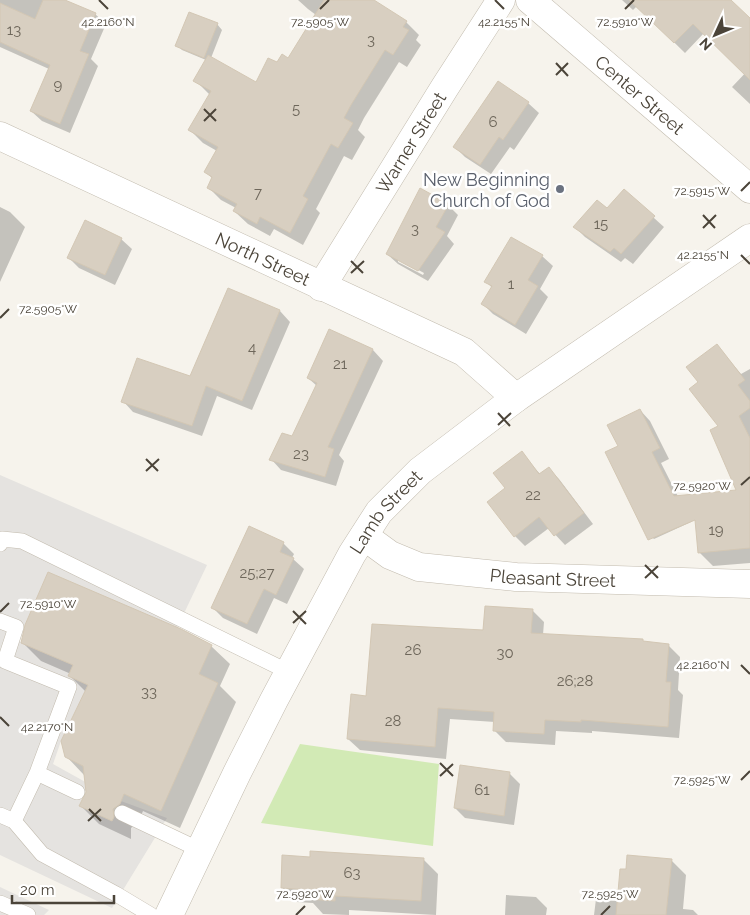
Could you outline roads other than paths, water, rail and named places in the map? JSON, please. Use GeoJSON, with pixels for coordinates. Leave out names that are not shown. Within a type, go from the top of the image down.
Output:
{"type":"FeatureCollection","features":[{"type":"Feature","properties":{"kind":"street","name":"Warner Street"},"geometry":{"type":"LineString","coordinates":[[321,287],[444,87],[502,0]]}},
{"type":"Feature","properties":{"kind":"street","name":"Center Street"},"geometry":{"type":"LineString","coordinates":[[530,0],[750,189]]}},
{"type":"Feature","properties":{"kind":"street","name":"North Street"},"geometry":{"type":"LineString","coordinates":[[0,136],[464,352],[516,398]]}},
{"type":"Feature","properties":{"kind":"street","name":"Lamb Street"},"geometry":{"type":"LineString","coordinates":[[169,915],[237,773],[352,554],[379,512],[420,471],[516,398],[750,238]]}},
{"type":"Feature","properties":{"kind":"street","name":"Pleasant Street"},"geometry":{"type":"LineString","coordinates":[[364,536],[390,555],[419,567],[516,577],[750,584]]}},
{"type":"Feature","properties":{"kind":"lane"},"geometry":{"type":"LineString","coordinates":[[0,544],[2,539],[22,541],[290,672]]}},
{"type":"Feature","properties":{"kind":"lane"},"geometry":{"type":"LineString","coordinates":[[0,621],[16,627],[5,661],[69,687],[37,773],[14,821]]}},
{"type":"Feature","properties":{"kind":"lane"},"geometry":{"type":"LineString","coordinates":[[37,773],[78,792]]}},
{"type":"Feature","properties":{"kind":"lane"},"geometry":{"type":"LineString","coordinates":[[122,813],[200,850]]}},
{"type":"Feature","properties":{"kind":"lane"},"geometry":{"type":"LineString","coordinates":[[0,815],[14,821],[42,854],[116,894],[150,915]]}},
{"type":"Feature","properties":{"kind":"lane"},"geometry":{"type":"LineString","coordinates":[[0,903],[28,915]]}},
{"type":"Feature","properties":{"kind":"place","name":"New Beginning Church of God"},"geometry":{"type":"Point","coordinates":[560,189]}}]}
